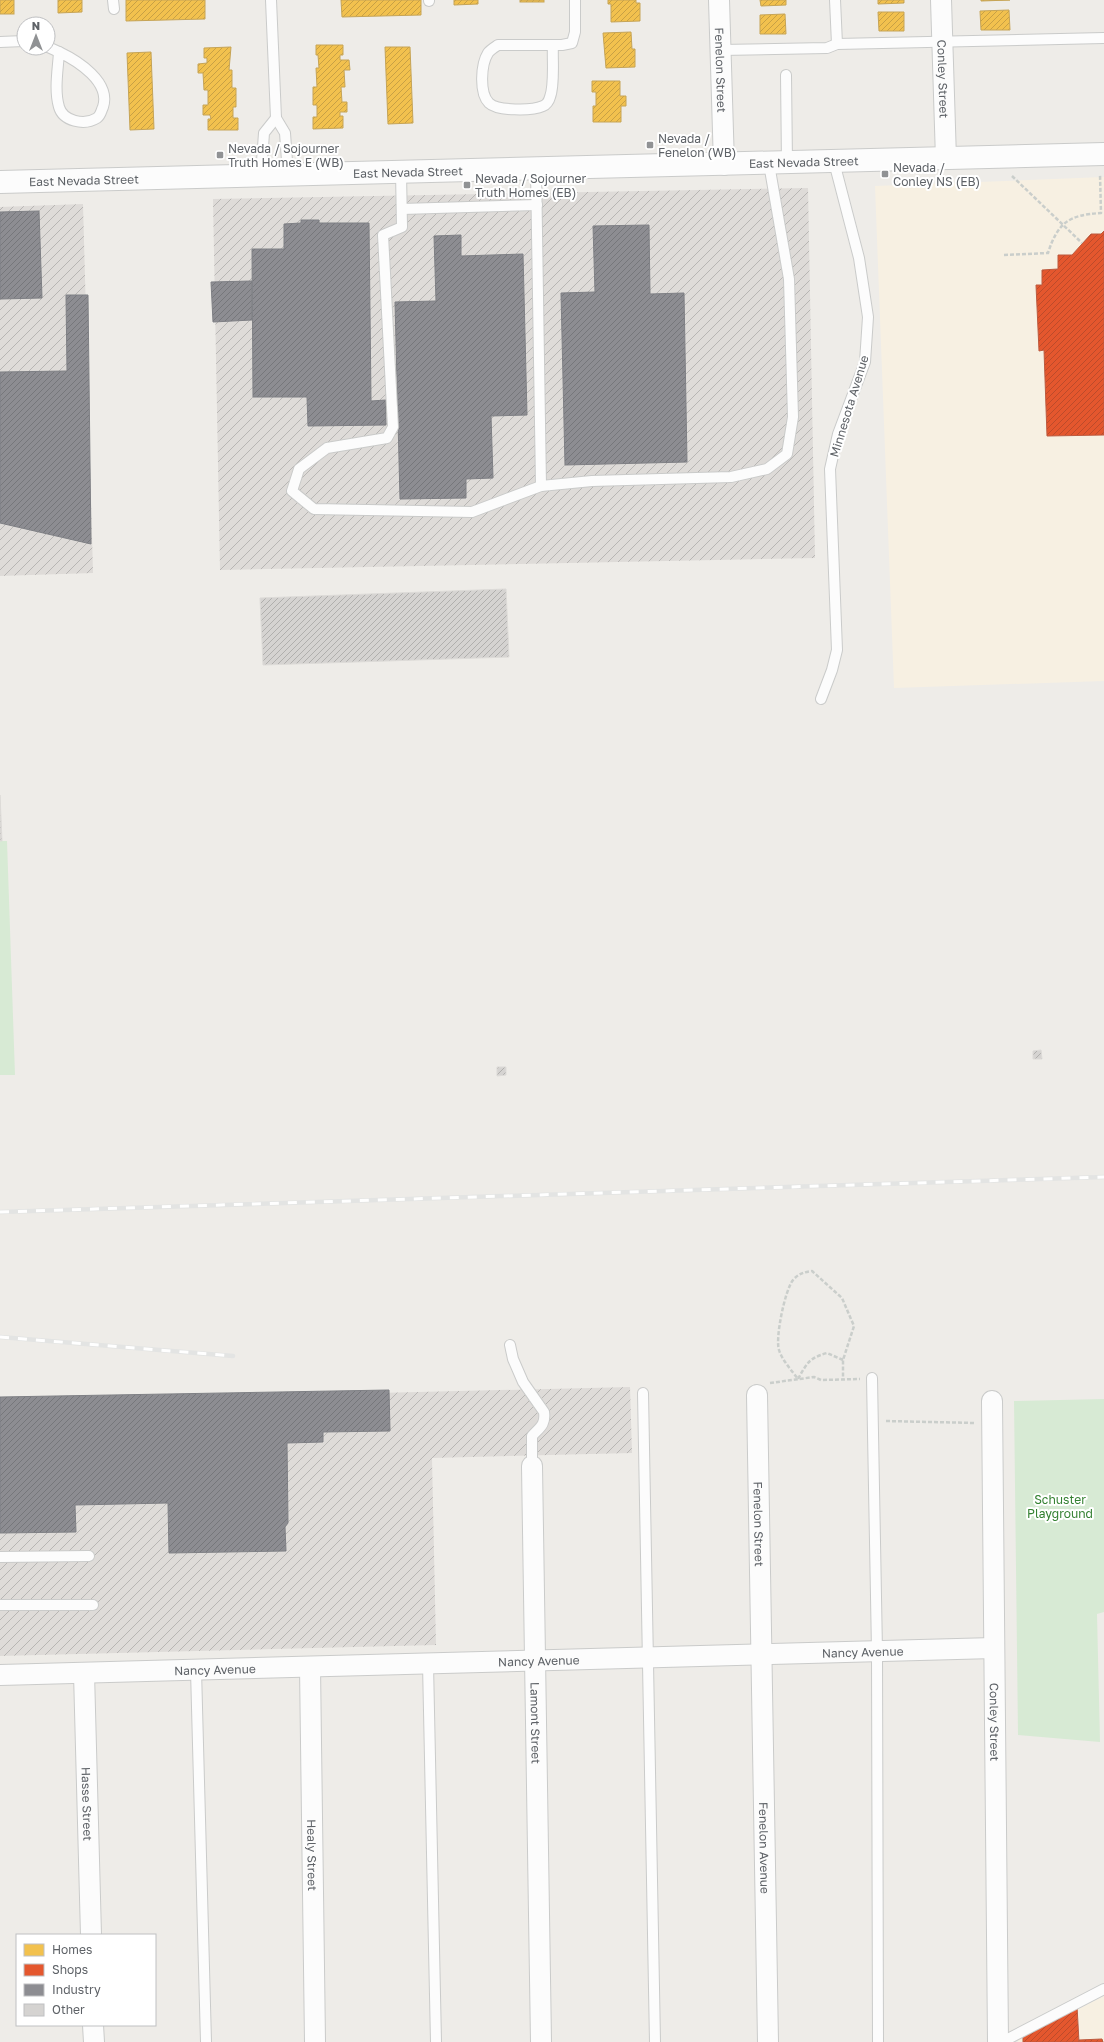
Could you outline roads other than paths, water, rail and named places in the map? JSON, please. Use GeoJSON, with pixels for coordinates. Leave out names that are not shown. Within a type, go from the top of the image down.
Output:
{"type":"FeatureCollection","features":[{"type":"Feature","properties":{"kind":"street","name":"Fenelon Street"},"geometry":{"type":"LineString","coordinates":[[719,0],[724,165]]}},
{"type":"Feature","properties":{"kind":"street","name":"Conley Street"},"geometry":{"type":"LineString","coordinates":[[941,0],[946,158]]}},
{"type":"Feature","properties":{"kind":"street","name":"East Nevada Street"},"geometry":{"type":"LineString","coordinates":[[0,182],[724,165],[946,158],[1102,162]]}},
{"type":"Feature","properties":{"kind":"street","name":"Fenelon Street"},"geometry":{"type":"LineString","coordinates":[[757,1395],[760,1654]]}},
{"type":"Feature","properties":{"kind":"street","name":"Conley Street"},"geometry":{"type":"LineString","coordinates":[[992,1401],[998,2042]]}},
{"type":"Feature","properties":{"kind":"street","name":"Lamont Street"},"geometry":{"type":"LineString","coordinates":[[532,1466],[541,2042]]}},
{"type":"Feature","properties":{"kind":"street","name":"Nancy Avenue"},"geometry":{"type":"LineString","coordinates":[[0,1676],[994,1648]]}},
{"type":"Feature","properties":{"kind":"street","name":"Fenelon Avenue"},"geometry":{"type":"LineString","coordinates":[[760,1654],[768,2042]]}},
{"type":"Feature","properties":{"kind":"street","name":"Healy Street"},"geometry":{"type":"LineString","coordinates":[[310,1667],[315,2042]]}},
{"type":"Feature","properties":{"kind":"street","name":"Hasse Street"},"geometry":{"type":"LineString","coordinates":[[84,1673],[91,1934]]}},
{"type":"Feature","properties":{"kind":"street"},"geometry":{"type":"LineString","coordinates":[[93,2026],[94,2042]]}},
{"type":"Feature","properties":{"kind":"lane"},"geometry":{"type":"LineString","coordinates":[[271,0],[276,118],[286,132],[288,175]]}},
{"type":"Feature","properties":{"kind":"lane"},"geometry":{"type":"LineString","coordinates":[[553,45],[552,90],[547,103],[531,109],[504,109],[497,108],[488,103],[483,85],[484,61],[489,52],[498,45],[553,45],[562,45],[572,42],[575,32],[575,0]]}},
{"type":"Feature","properties":{"kind":"lane"},"geometry":{"type":"LineString","coordinates":[[835,0],[836,44]]}},
{"type":"Feature","properties":{"kind":"lane"},"geometry":{"type":"LineString","coordinates":[[721,50],[827,48],[836,44],[942,43],[1104,38]]}},
{"type":"Feature","properties":{"kind":"lane"},"geometry":{"type":"LineString","coordinates":[[0,42],[16,41]]}},
{"type":"Feature","properties":{"kind":"lane"},"geometry":{"type":"LineString","coordinates":[[56,51],[59,52],[72,58],[92,74],[97,81],[104,98],[101,114],[97,118],[85,121],[69,120],[63,115],[59,108],[57,98],[59,52]]}},
{"type":"Feature","properties":{"kind":"lane"},"geometry":{"type":"LineString","coordinates":[[401,172],[402,227],[383,234],[393,426],[387,438],[327,448],[299,469],[292,490],[314,509],[472,512],[541,486],[592,482],[731,477],[767,470],[786,454],[793,418],[789,279],[778,163],[786,75]]}},
{"type":"Feature","properties":{"kind":"lane"},"geometry":{"type":"LineString","coordinates":[[261,176],[264,133],[276,118]]}},
{"type":"Feature","properties":{"kind":"lane","name":"Minnesota Avenue"},"geometry":{"type":"LineString","coordinates":[[821,700],[832,670],[837,650],[830,470],[838,434],[865,362],[868,317],[859,258],[834,162]]}},
{"type":"Feature","properties":{"kind":"lane"},"geometry":{"type":"LineString","coordinates":[[536,169],[541,486]]}},
{"type":"Feature","properties":{"kind":"lane"},"geometry":{"type":"LineString","coordinates":[[402,208],[537,205]]}},
{"type":"Feature","properties":{"kind":"lane","name":"Lamont Street"},"geometry":{"type":"LineString","coordinates":[[510,1345],[513,1359],[523,1382],[544,1412],[541,1428],[532,1436],[532,1466]]}},
{"type":"Feature","properties":{"kind":"lane"},"geometry":{"type":"LineString","coordinates":[[872,1378],[877,1651],[878,2042]]}},
{"type":"Feature","properties":{"kind":"lane"},"geometry":{"type":"LineString","coordinates":[[643,1393],[655,2042]]}},
{"type":"Feature","properties":{"kind":"lane"},"geometry":{"type":"LineString","coordinates":[[0,1557],[89,1556]]}},
{"type":"Feature","properties":{"kind":"lane"},"geometry":{"type":"LineString","coordinates":[[0,1605],[93,1605]]}},
{"type":"Feature","properties":{"kind":"lane"},"geometry":{"type":"LineString","coordinates":[[428,1664],[436,2042]]}},
{"type":"Feature","properties":{"kind":"lane"},"geometry":{"type":"LineString","coordinates":[[196,1670],[206,2042]]}},
{"type":"Feature","properties":{"kind":"lane"},"geometry":{"type":"LineString","coordinates":[[1002,2042],[1104,1989]]}},
{"type":"Feature","properties":{"kind":"railway"},"geometry":{"type":"LineString","coordinates":[[0,1212],[1104,1177]]}},
{"type":"Feature","properties":{"kind":"railway"},"geometry":{"type":"LineString","coordinates":[[0,1337],[233,1356]]}},
{"type":"Feature","properties":{"kind":"place","name":"Nevada / Fenelon (WB)"},"geometry":{"type":"Point","coordinates":[650,145]}},
{"type":"Feature","properties":{"kind":"place","name":"Nevada / Sojourner Truth Homes E (WB)"},"geometry":{"type":"Point","coordinates":[220,155]}},
{"type":"Feature","properties":{"kind":"place","name":"Nevada / Conley NS (EB)"},"geometry":{"type":"Point","coordinates":[885,174]}},
{"type":"Feature","properties":{"kind":"place","name":"Nevada / Sojourner Truth Homes (EB)"},"geometry":{"type":"Point","coordinates":[467,185]}},
{"type":"Feature","properties":{"kind":"park label","name":"Schuster Playground"},"geometry":{"type":"Point","coordinates":[1060,1506]}}]}
